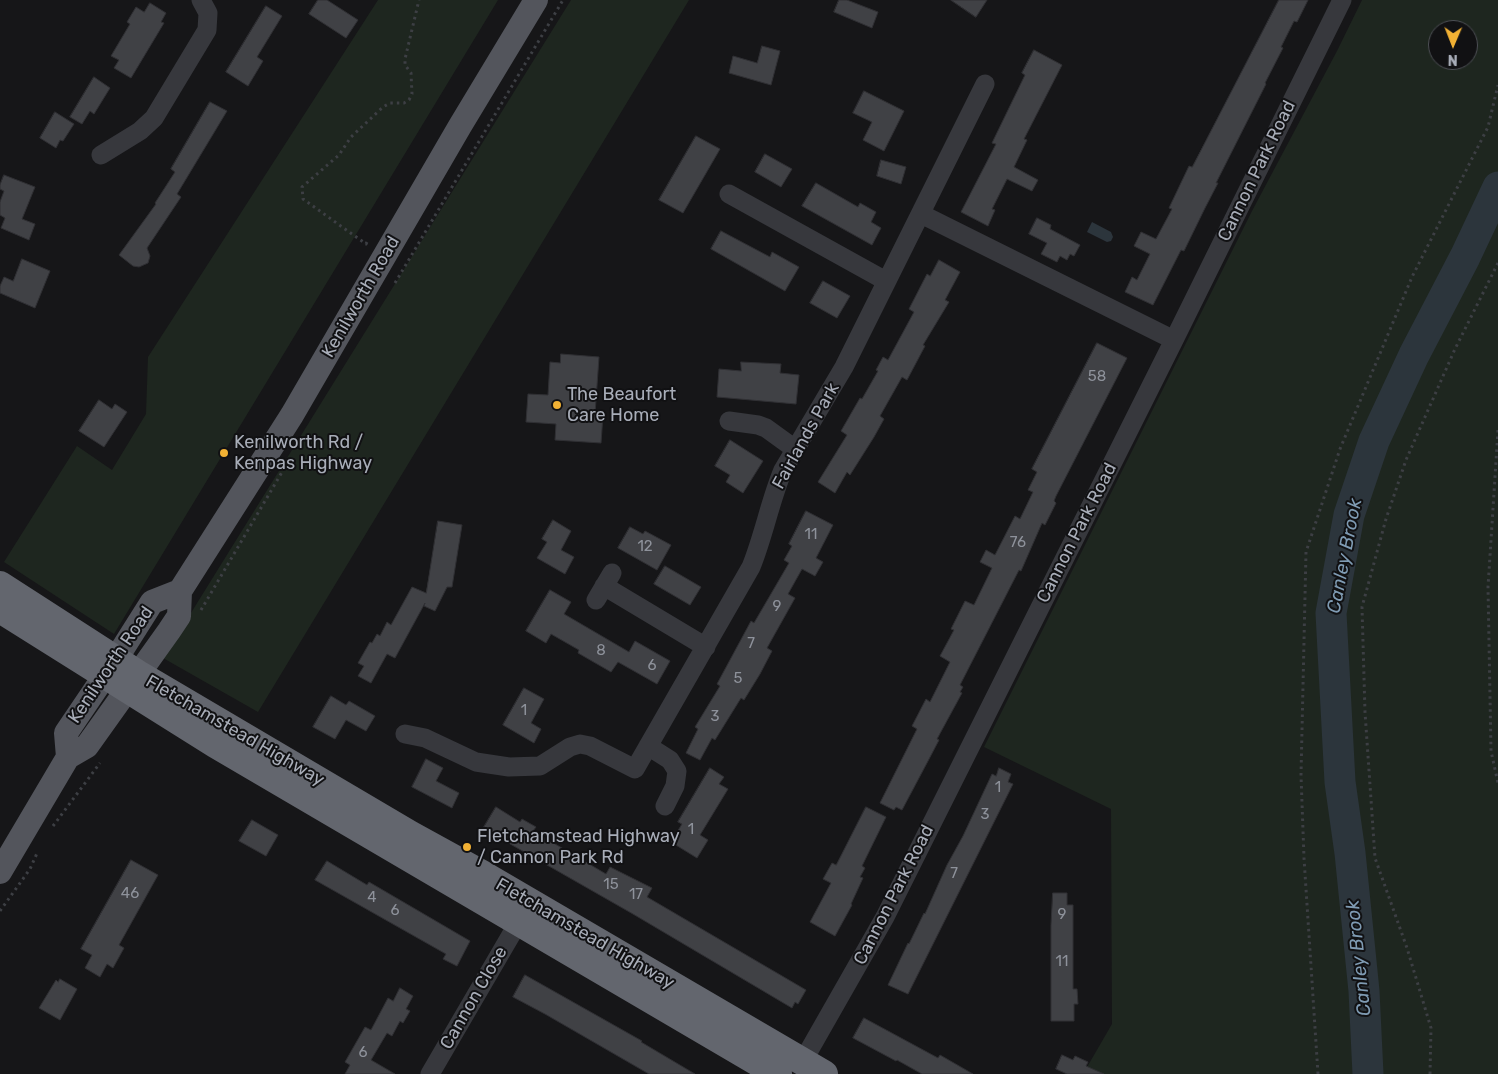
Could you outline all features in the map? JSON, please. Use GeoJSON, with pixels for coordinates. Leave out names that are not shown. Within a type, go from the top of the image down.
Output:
{"type":"FeatureCollection","features":[{"type":"Feature","properties":{"kind":"highway"},"geometry":{"type":"LineString","coordinates":[[0,585],[121,675]]}},
{"type":"Feature","properties":{"kind":"highway"},"geometry":{"type":"LineString","coordinates":[[0,609],[121,675]]}},
{"type":"Feature","properties":{"kind":"highway","name":"Fletchamstead Highway"},"geometry":{"type":"LineString","coordinates":[[121,675],[482,874],[813,1068]]}},
{"type":"Feature","properties":{"kind":"highway","name":"Fletchamstead Highway"},"geometry":{"type":"LineString","coordinates":[[121,675],[342,820],[778,1074]]}},
{"type":"Feature","properties":{"kind":"main road","name":"Kenilworth Road"},"geometry":{"type":"LineString","coordinates":[[0,872],[68,757],[66,733],[179,616],[180,591],[297,406],[460,126],[536,0]]}},
{"type":"Feature","properties":{"kind":"street"},"geometry":{"type":"LineString","coordinates":[[101,155],[140,131],[154,118],[207,30],[208,13],[201,0]]}},
{"type":"Feature","properties":{"kind":"street","name":"Cannon Park Road"},"geometry":{"type":"LineString","coordinates":[[813,1068],[885,917],[1342,0]]}},
{"type":"Feature","properties":{"kind":"street","name":"Fairlands Park"},"geometry":{"type":"LineString","coordinates":[[405,734],[426,738],[476,762],[489,764],[519,767],[540,766],[570,747],[580,744],[590,746],[634,769],[751,567],[759,548],[775,488],[783,470],[844,367],[984,84]]}},
{"type":"Feature","properties":{"kind":"street"},"geometry":{"type":"LineString","coordinates":[[729,194],[886,281]]}},
{"type":"Feature","properties":{"kind":"street"},"geometry":{"type":"LineString","coordinates":[[921,214],[1174,340]]}},
{"type":"Feature","properties":{"kind":"street"},"geometry":{"type":"LineString","coordinates":[[729,421],[766,428],[795,449]]}},
{"type":"Feature","properties":{"kind":"street"},"geometry":{"type":"LineString","coordinates":[[604,586],[706,646]]}},
{"type":"Feature","properties":{"kind":"street"},"geometry":{"type":"LineString","coordinates":[[648,746],[670,760],[677,771],[675,786],[665,806]]}},
{"type":"Feature","properties":{"kind":"street","name":"Cannon Close"},"geometry":{"type":"LineString","coordinates":[[430,1074],[518,923]]}},
{"type":"Feature","properties":{"kind":"path"},"geometry":{"type":"LineString","coordinates":[[366,244],[303,199],[302,186],[339,155],[351,137],[383,107],[390,103],[404,103],[409,100],[412,94],[411,73],[405,65],[405,58],[419,0]]}},
{"type":"Feature","properties":{"kind":"path"},"geometry":{"type":"LineString","coordinates":[[394,285],[563,0]]}},
{"type":"Feature","properties":{"kind":"path"},"geometry":{"type":"LineString","coordinates":[[1318,1074],[1304,858],[1301,775],[1306,552],[1340,449],[1412,277],[1488,127],[1498,85]]}},
{"type":"Feature","properties":{"kind":"path"},"geometry":{"type":"LineString","coordinates":[[1430,1074],[1431,1028],[1407,948],[1375,858],[1365,712],[1362,607],[1386,520],[1406,460],[1455,349],[1498,263]]}},
{"type":"Feature","properties":{"kind":"path"},"geometry":{"type":"LineString","coordinates":[[1498,430],[1488,587],[1491,751],[1498,783]]}},
{"type":"Feature","properties":{"kind":"path"},"geometry":{"type":"LineString","coordinates":[[197,616],[285,467]]}},
{"type":"Feature","properties":{"kind":"path"},"geometry":{"type":"LineString","coordinates":[[51,829],[105,756]]}},
{"type":"Feature","properties":{"kind":"path"},"geometry":{"type":"LineString","coordinates":[[0,911],[30,869],[39,848]]}},
{"type":"Feature","properties":{"kind":"shaded area"},"geometry":{"type":"Polygon","coordinates":[[[378,0],[498,0],[114,634],[4,562],[77,446],[112,470],[146,414],[148,357],[378,0]]]}},
{"type":"Feature","properties":{"kind":"shaded area"},"geometry":{"type":"Polygon","coordinates":[[[571,0],[689,0],[258,712],[163,658],[571,0]]]}},
{"type":"Feature","properties":{"kind":"shaded area"},"geometry":{"type":"Polygon","coordinates":[[[1362,0],[1498,0],[1498,1074],[1083,1074],[1112,1024],[1111,809],[984,747],[1252,211],[1362,0]]]}},
{"type":"Feature","properties":{"kind":"shaded area"},"geometry":{"type":"Polygon","coordinates":[[[1092,222],[1111,232],[1113,237],[1111,241],[1107,242],[1087,232],[1092,222]]]}},
{"type":"Feature","properties":{"kind":"building"},"geometry":{"type":"Polygon","coordinates":[[[318,0],[327,0],[358,20],[346,38],[309,14],[318,0]]]}},
{"type":"Feature","properties":{"kind":"building"},"geometry":{"type":"Polygon","coordinates":[[[839,0],[847,0],[878,12],[872,28],[834,12],[839,0]]]}},
{"type":"Feature","properties":{"kind":"building"},"geometry":{"type":"Polygon","coordinates":[[[951,0],[987,0],[976,17],[951,0]]]}},
{"type":"Feature","properties":{"kind":"building"},"geometry":{"type":"Polygon","coordinates":[[[1279,0],[1308,0],[1297,22],[1294,21],[1281,47],[1283,48],[1266,84],[1184,251],[1181,250],[1153,305],[1125,292],[1132,277],[1137,280],[1150,254],[1134,246],[1141,232],[1156,239],[1172,209],[1169,208],[1189,166],[1192,167],[1279,0]]]}},
{"type":"Feature","properties":{"kind":"building"},"geometry":{"type":"Polygon","coordinates":[[[150,3],[166,13],[161,22],[164,23],[131,78],[114,68],[119,60],[111,56],[130,24],[127,22],[136,7],[144,12],[150,3]]]}},
{"type":"Feature","properties":{"kind":"building"},"geometry":{"type":"Polygon","coordinates":[[[266,6],[282,16],[257,57],[263,61],[248,86],[226,72],[266,6]]]}},
{"type":"Feature","properties":{"kind":"building"},"geometry":{"type":"Polygon","coordinates":[[[762,46],[780,51],[771,85],[729,73],[733,56],[757,63],[762,46]]]}},
{"type":"Feature","properties":{"kind":"building"},"geometry":{"type":"Polygon","coordinates":[[[1034,50],[1062,65],[1024,139],[1027,140],[1014,167],[1038,180],[1032,191],[1007,179],[992,209],[995,210],[988,226],[961,212],[996,144],[992,143],[1025,75],[1022,73],[1034,50]]]}},
{"type":"Feature","properties":{"kind":"building"},"geometry":{"type":"Polygon","coordinates":[[[94,77],[110,88],[94,114],[90,111],[82,124],[70,117],[94,77]]]}},
{"type":"Feature","properties":{"kind":"building"},"geometry":{"type":"Polygon","coordinates":[[[864,91],[904,111],[884,151],[863,140],[872,122],[853,113],[864,91]]]}},
{"type":"Feature","properties":{"kind":"building"},"geometry":{"type":"Polygon","coordinates":[[[210,102],[227,111],[177,194],[181,197],[147,248],[150,256],[148,263],[139,267],[133,266],[119,255],[156,204],[175,172],[171,169],[210,102]]]}},
{"type":"Feature","properties":{"kind":"building"},"geometry":{"type":"Polygon","coordinates":[[[55,112],[74,124],[63,141],[60,140],[56,148],[40,138],[55,112]]]}},
{"type":"Feature","properties":{"kind":"building"},"geometry":{"type":"Polygon","coordinates":[[[696,136],[720,149],[683,213],[659,200],[696,136]]]}},
{"type":"Feature","properties":{"kind":"building"},"geometry":{"type":"Polygon","coordinates":[[[765,154],[792,169],[781,187],[755,172],[765,154]]]}},
{"type":"Feature","properties":{"kind":"building"},"geometry":{"type":"Polygon","coordinates":[[[881,160],[906,167],[901,184],[877,176],[881,160]]]}},
{"type":"Feature","properties":{"kind":"building"},"geometry":{"type":"Polygon","coordinates":[[[4,175],[35,187],[22,219],[35,224],[29,240],[1,228],[5,218],[0,215],[0,202],[4,191],[0,189],[0,185],[4,175]]]}},
{"type":"Feature","properties":{"kind":"building"},"geometry":{"type":"Polygon","coordinates":[[[816,183],[858,207],[860,203],[876,212],[871,222],[881,228],[872,245],[802,206],[816,183]]]}},
{"type":"Feature","properties":{"kind":"building"},"geometry":{"type":"Polygon","coordinates":[[[1037,218],[1051,225],[1050,229],[1080,245],[1074,256],[1070,254],[1067,260],[1060,256],[1057,262],[1041,254],[1047,243],[1029,234],[1037,218]]]}},
{"type":"Feature","properties":{"kind":"building"},"geometry":{"type":"Polygon","coordinates":[[[721,231],[770,257],[772,252],[799,267],[785,291],[711,249],[721,231]]]}},
{"type":"Feature","properties":{"kind":"building"},"geometry":{"type":"Polygon","coordinates":[[[22,259],[50,271],[35,308],[0,293],[0,286],[4,277],[13,281],[22,259]]]}},
{"type":"Feature","properties":{"kind":"building"},"geometry":{"type":"Polygon","coordinates":[[[939,260],[960,272],[945,300],[949,302],[923,345],[925,346],[907,380],[902,377],[880,416],[884,419],[874,437],[850,475],[847,472],[835,493],[818,482],[847,435],[841,431],[878,371],[876,370],[883,357],[888,360],[914,312],[909,309],[927,274],[930,276],[939,260]]]}},
{"type":"Feature","properties":{"kind":"building"},"geometry":{"type":"Polygon","coordinates":[[[823,281],[850,296],[837,318],[810,303],[823,281]]]}},
{"type":"Feature","properties":{"kind":"building"},"geometry":{"type":"Polygon","coordinates":[[[1097,343],[1127,358],[1056,496],[1054,501],[1056,503],[1045,525],[1042,523],[1021,571],[1019,570],[960,685],[963,687],[960,692],[962,693],[937,739],[939,740],[902,810],[896,807],[894,810],[880,803],[917,729],[912,726],[926,699],[930,702],[950,662],[940,656],[954,630],[951,629],[965,601],[974,605],[992,568],[980,562],[986,550],[995,555],[1015,516],[1020,519],[1033,492],[1028,490],[1037,472],[1032,469],[1097,343]]]}},
{"type":"Feature","properties":{"kind":"building","name":"The Beaufort Care Home"},"geometry":{"type":"Polygon","coordinates":[[[561,354],[599,357],[595,414],[603,415],[601,443],[555,440],[556,424],[526,422],[528,394],[548,395],[550,362],[560,363],[561,354]]]}},
{"type":"Feature","properties":{"kind":"building"},"geometry":{"type":"Polygon","coordinates":[[[741,362],[781,364],[780,373],[799,375],[796,404],[717,397],[719,369],[741,371],[741,362]]]}},
{"type":"Feature","properties":{"kind":"building"},"geometry":{"type":"Polygon","coordinates":[[[99,400],[112,409],[115,404],[127,412],[104,447],[79,431],[99,400]]]}},
{"type":"Feature","properties":{"kind":"building"},"geometry":{"type":"Polygon","coordinates":[[[730,440],[763,461],[743,493],[726,482],[730,475],[715,466],[730,440]]]}},
{"type":"Feature","properties":{"kind":"building"},"geometry":{"type":"Polygon","coordinates":[[[806,511],[833,525],[816,558],[823,562],[815,576],[802,569],[788,594],[795,598],[767,648],[772,651],[760,674],[744,700],[741,698],[715,740],[712,738],[700,760],[686,753],[698,729],[695,727],[720,686],[717,684],[751,621],[754,623],[789,563],[784,560],[792,546],[789,544],[806,511]]]}},
{"type":"Feature","properties":{"kind":"building"},"geometry":{"type":"Polygon","coordinates":[[[553,520],[571,531],[561,550],[574,557],[565,574],[537,558],[547,542],[542,539],[553,520]]]}},
{"type":"Feature","properties":{"kind":"building"},"geometry":{"type":"Polygon","coordinates":[[[438,521],[462,525],[452,587],[447,587],[435,611],[424,606],[425,603],[395,658],[387,654],[371,683],[358,676],[364,666],[358,663],[370,642],[372,643],[377,634],[380,636],[387,622],[391,625],[412,587],[426,593],[438,521]]]}},
{"type":"Feature","properties":{"kind":"building"},"geometry":{"type":"Polygon","coordinates":[[[630,527],[643,534],[645,531],[671,545],[657,570],[618,548],[630,527]]]}},
{"type":"Feature","properties":{"kind":"building"},"geometry":{"type":"Polygon","coordinates":[[[665,566],[701,587],[690,605],[654,584],[665,566]]]}},
{"type":"Feature","properties":{"kind":"building"},"geometry":{"type":"Polygon","coordinates":[[[550,590],[571,602],[564,614],[629,652],[635,641],[670,661],[657,684],[618,662],[611,672],[578,653],[579,650],[551,634],[546,643],[526,631],[550,590]]]}},
{"type":"Feature","properties":{"kind":"building"},"geometry":{"type":"Polygon","coordinates":[[[524,688],[544,699],[531,723],[541,729],[534,743],[503,725],[524,688]]]}},
{"type":"Feature","properties":{"kind":"building"},"geometry":{"type":"Polygon","coordinates":[[[331,696],[346,705],[349,701],[375,716],[366,731],[346,720],[335,739],[313,727],[331,696]]]}},
{"type":"Feature","properties":{"kind":"building"},"geometry":{"type":"Polygon","coordinates":[[[426,759],[443,768],[436,781],[459,793],[452,808],[412,787],[426,759]]]}},
{"type":"Feature","properties":{"kind":"building"},"geometry":{"type":"Polygon","coordinates":[[[710,768],[724,777],[719,784],[728,789],[700,835],[708,840],[697,858],[671,842],[682,824],[678,822],[710,768]]]}},
{"type":"Feature","properties":{"kind":"building"},"geometry":{"type":"Polygon","coordinates":[[[999,768],[1011,774],[1008,782],[1013,784],[908,994],[888,985],[908,943],[925,914],[992,774],[996,776],[999,768]]]}},
{"type":"Feature","properties":{"kind":"building"},"geometry":{"type":"Polygon","coordinates":[[[496,807],[520,822],[522,819],[536,827],[533,831],[606,874],[610,867],[652,888],[647,897],[806,990],[798,1004],[795,1002],[792,1008],[498,837],[484,827],[496,807]]]}},
{"type":"Feature","properties":{"kind":"building"},"geometry":{"type":"Polygon","coordinates":[[[866,807],[886,817],[862,866],[865,868],[860,877],[863,878],[852,905],[835,936],[810,922],[831,883],[823,879],[832,863],[836,865],[866,807]]]}},
{"type":"Feature","properties":{"kind":"building"},"geometry":{"type":"Polygon","coordinates":[[[252,820],[278,835],[266,856],[239,841],[252,820]]]}},
{"type":"Feature","properties":{"kind":"building"},"geometry":{"type":"Polygon","coordinates":[[[131,860],[158,875],[119,945],[124,948],[113,968],[107,964],[100,977],[85,968],[92,955],[81,949],[131,860]]]}},
{"type":"Feature","properties":{"kind":"building"},"geometry":{"type":"Polygon","coordinates":[[[327,861],[367,885],[369,882],[470,941],[457,966],[443,959],[446,954],[315,880],[327,861]]]}},
{"type":"Feature","properties":{"kind":"building"},"geometry":{"type":"Polygon","coordinates":[[[1053,893],[1067,893],[1067,905],[1073,905],[1073,989],[1077,989],[1078,1004],[1074,1004],[1074,1021],[1051,1021],[1053,893]]]}},
{"type":"Feature","properties":{"kind":"building"},"geometry":{"type":"Polygon","coordinates":[[[525,975],[642,1041],[695,1074],[649,1074],[513,997],[525,975]]]}},
{"type":"Feature","properties":{"kind":"building"},"geometry":{"type":"Polygon","coordinates":[[[60,979],[77,989],[60,1020],[39,1008],[56,980],[58,982],[60,979]]]}},
{"type":"Feature","properties":{"kind":"building"},"geometry":{"type":"Polygon","coordinates":[[[400,988],[413,996],[406,1009],[410,1011],[403,1023],[400,1021],[392,1036],[387,1033],[371,1060],[395,1074],[345,1074],[350,1065],[345,1062],[365,1027],[371,1030],[388,998],[393,1001],[400,988]]]}},
{"type":"Feature","properties":{"kind":"building"},"geometry":{"type":"Polygon","coordinates":[[[864,1018],[938,1058],[940,1055],[973,1074],[922,1074],[896,1061],[853,1038],[864,1018]]]}},
{"type":"Feature","properties":{"kind":"building"},"geometry":{"type":"Polygon","coordinates":[[[1062,1055],[1073,1060],[1075,1056],[1088,1062],[1086,1066],[1104,1074],[1067,1074],[1056,1069],[1062,1055]]]}},
{"type":"Feature","properties":{"kind":"waterway","name":"Canley Brook"},"geometry":{"type":"LineString","coordinates":[[1368,1074],[1364,991],[1350,853],[1340,782],[1331,613],[1349,515],[1374,441],[1414,355],[1465,257],[1498,187]]}},
{"type":"Feature","properties":{"kind":"place","name":"The Beaufort Care Home"},"geometry":{"type":"Point","coordinates":[557,405]}},
{"type":"Feature","properties":{"kind":"place","name":"Kenilworth Rd / Kenpas Highway"},"geometry":{"type":"Point","coordinates":[224,453]}},
{"type":"Feature","properties":{"kind":"place","name":"Fletchamstead Highway / Cannon Park Rd"},"geometry":{"type":"Point","coordinates":[467,847]}}]}
